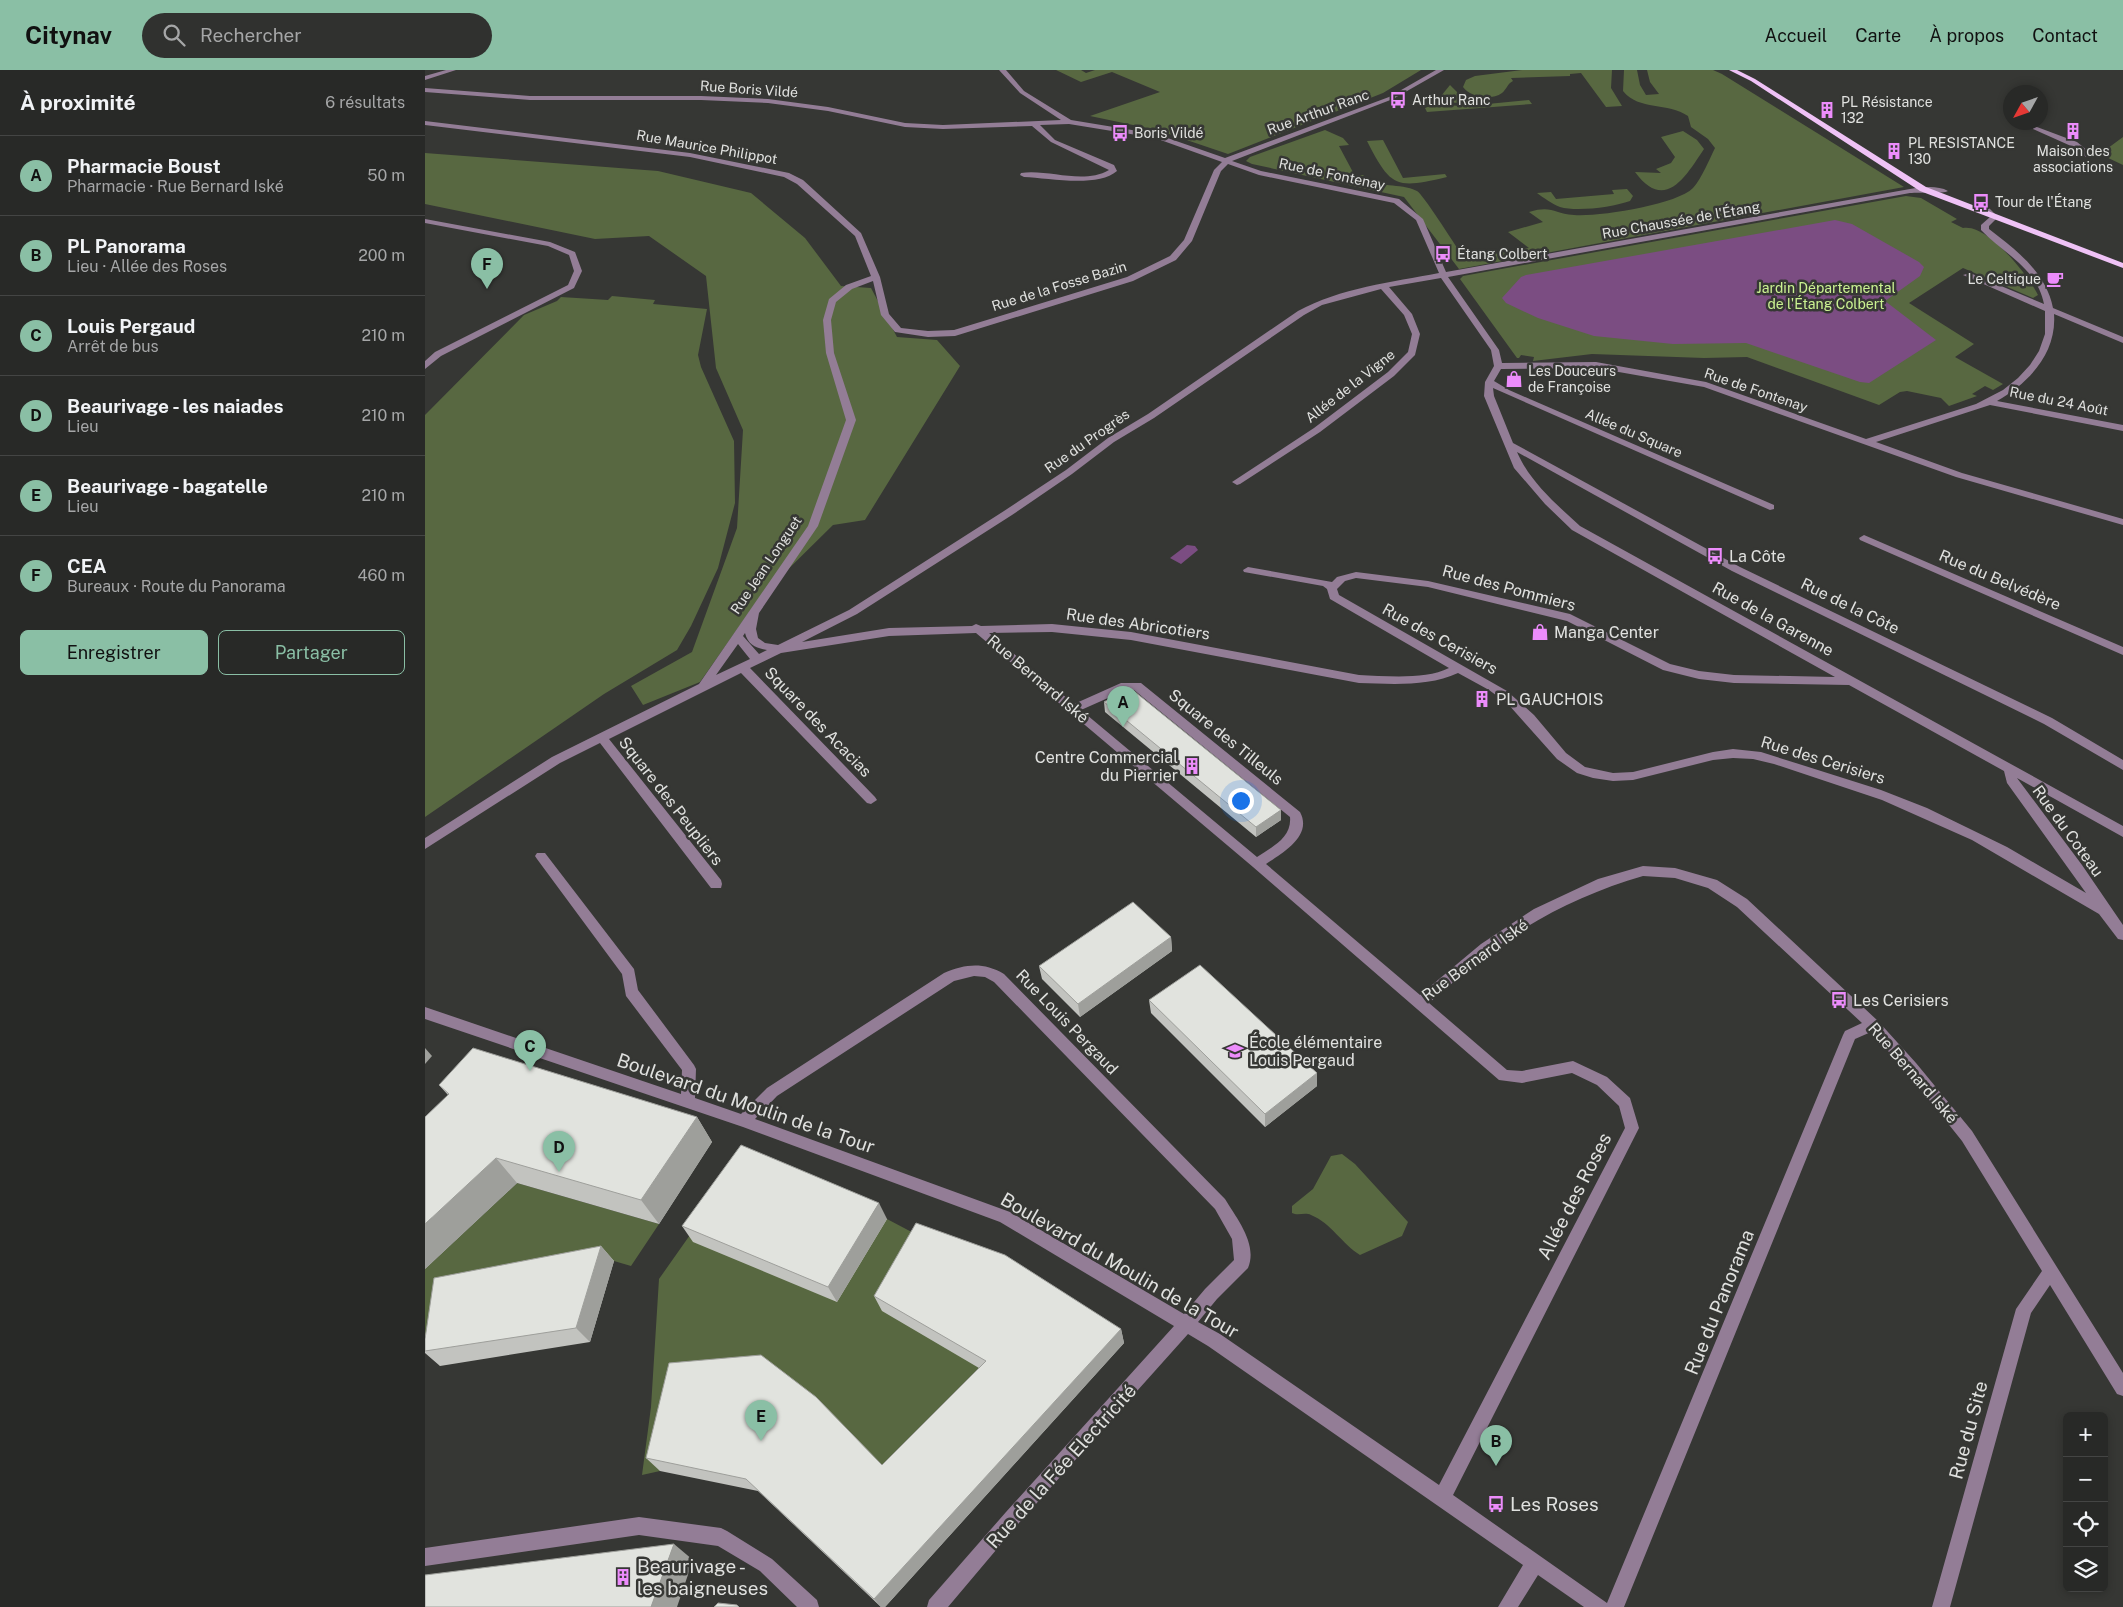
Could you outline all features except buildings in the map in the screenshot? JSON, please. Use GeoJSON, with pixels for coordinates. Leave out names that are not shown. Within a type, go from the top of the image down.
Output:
{"type":"FeatureCollection","features":[{"type":"Feature","properties":{"kind":"main road"},"geometry":{"type":"LineString","coordinates":[[1732,70],[1753,80],[1923,189],[2123,264]]}},
{"type":"Feature","properties":{"kind":"main road"},"geometry":{"type":"LineString","coordinates":[[1745,70],[1891,161],[1944,191],[2123,264]]}},
{"type":"Feature","properties":{"kind":"street"},"geometry":{"type":"LineString","coordinates":[[425,78],[453,70]]}},
{"type":"Feature","properties":{"kind":"street"},"geometry":{"type":"LineString","coordinates":[[1002,70],[1022,92],[1069,122]]}},
{"type":"Feature","properties":{"kind":"street","name":"Rue Arthur Ranc"},"geometry":{"type":"LineString","coordinates":[[1228,160],[1364,109],[1414,86],[1441,70]]}},
{"type":"Feature","properties":{"kind":"street","name":"Rue Boris Vildé"},"geometry":{"type":"LineString","coordinates":[[425,90],[530,98],[701,98],[768,101],[828,109],[905,125],[943,127],[1069,122]]}},
{"type":"Feature","properties":{"kind":"street","name":"Rue de Fontenay"},"geometry":{"type":"LineString","coordinates":[[1069,122],[1156,136],[1228,160],[1259,173],[1396,201],[1419,219],[1444,276],[1495,350],[1498,366],[1595,365],[1706,385],[1959,475],[2123,522]]}},
{"type":"Feature","properties":{"kind":"street","name":"Rue Maurice Philippot"},"geometry":{"type":"LineString","coordinates":[[425,123],[690,155],[785,175],[800,182],[814,193],[857,235],[876,277],[885,315],[898,330]]}},
{"type":"Feature","properties":{"kind":"street"},"geometry":{"type":"LineString","coordinates":[[1024,175],[1091,177],[1109,175],[1113,171],[1111,167],[1053,141],[1033,123]]}},
{"type":"Feature","properties":{"kind":"street"},"geometry":{"type":"LineString","coordinates":[[2040,130],[2074,144],[2089,155]]}},
{"type":"Feature","properties":{"kind":"street","name":"Rue de la Fosse Bazin"},"geometry":{"type":"LineString","coordinates":[[898,330],[928,334],[955,333],[1130,279],[1173,258],[1188,241],[1218,170],[1228,160]]}},
{"type":"Feature","properties":{"kind":"street","name":"Rue Chaussée de l'Étang"},"geometry":{"type":"LineString","coordinates":[[1444,276],[1923,189],[1944,191]]}},
{"type":"Feature","properties":{"kind":"street"},"geometry":{"type":"LineString","coordinates":[[1866,442],[1989,402],[2030,372],[2043,355],[2052,324],[2050,309],[2037,278],[2021,261],[1985,230],[1985,224],[1994,217],[1988,209]]}},
{"type":"Feature","properties":{"kind":"street"},"geometry":{"type":"LineString","coordinates":[[425,221],[550,244],[572,254],[578,270],[571,286],[438,354],[425,366]]}},
{"type":"Feature","properties":{"kind":"street"},"geometry":{"type":"LineString","coordinates":[[1967,275],[2123,340]]}},
{"type":"Feature","properties":{"kind":"street","name":"Rue du Progrès"},"geometry":{"type":"LineString","coordinates":[[757,660],[836,621],[1008,513],[1301,313],[1319,303],[1383,286],[1444,276]]}},
{"type":"Feature","properties":{"kind":"street","name":"Rue Jean Longuet"},"geometry":{"type":"LineString","coordinates":[[703,687],[813,526],[851,420],[830,353],[827,320],[832,301],[849,287],[876,277]]}},
{"type":"Feature","properties":{"kind":"street","name":"Allée de la Vigne"},"geometry":{"type":"LineString","coordinates":[[1237,482],[1317,430],[1391,374],[1412,353],[1416,334],[1408,314],[1383,286]]}},
{"type":"Feature","properties":{"kind":"street"},"geometry":{"type":"LineString","coordinates":[[1489,382],[1498,366]]}},
{"type":"Feature","properties":{"kind":"street","name":"Rue de la Garenne"},"geometry":{"type":"LineString","coordinates":[[1489,382],[1489,396],[1519,468],[1526,478],[1576,528],[2123,832]]}},
{"type":"Feature","properties":{"kind":"street","name":"Allée du Square"},"geometry":{"type":"LineString","coordinates":[[1489,382],[1506,392],[1770,507]]}},
{"type":"Feature","properties":{"kind":"street","name":"Rue du 24 Août"},"geometry":{"type":"LineString","coordinates":[[1989,402],[2123,428]]}},
{"type":"Feature","properties":{"kind":"street","name":"Rue de la Côte"},"geometry":{"type":"LineString","coordinates":[[1511,445],[1736,569],[2049,722],[2123,766]]}},
{"type":"Feature","properties":{"kind":"street","name":"Rue du Belvédère"},"geometry":{"type":"LineString","coordinates":[[1864,538],[2123,650]]}},
{"type":"Feature","properties":{"kind":"street"},"geometry":{"type":"LineString","coordinates":[[1248,570],[1326,584],[1332,588]]}},
{"type":"Feature","properties":{"kind":"street","name":"Rue des Pommiers"},"geometry":{"type":"LineString","coordinates":[[1332,588],[1341,579],[1356,575],[1428,584],[1570,618],[1667,667],[1699,675],[1735,680],[1852,682]]}},
{"type":"Feature","properties":{"kind":"street","name":"Rue des Cerisiers"},"geometry":{"type":"LineString","coordinates":[[1332,588],[1334,597],[1345,604],[1507,696],[1523,710],[1556,751],[1572,764],[1593,774],[1627,776],[1645,774],[1711,754],[1753,755],[1895,799],[1947,822],[2004,851],[2104,910]]}},
{"type":"Feature","properties":{"kind":"street"},"geometry":{"type":"LineString","coordinates":[[754,611],[749,631],[753,642],[763,647],[780,648]]}},
{"type":"Feature","properties":{"kind":"street"},"geometry":{"type":"LineString","coordinates":[[836,621],[842,627],[852,631],[874,634]]}},
{"type":"Feature","properties":{"kind":"street"},"geometry":{"type":"LineString","coordinates":[[825,626],[840,638]]}},
{"type":"Feature","properties":{"kind":"street","name":"Rue des Abricotiers"},"geometry":{"type":"LineString","coordinates":[[780,648],[874,634],[976,628],[1052,628],[1131,636],[1359,679],[1397,680],[1442,676],[1459,668]]}},
{"type":"Feature","properties":{"kind":"street","name":"Rue Bernard Iské"},"geometry":{"type":"LineString","coordinates":[[976,628],[1420,1003],[1486,948],[1539,913],[1603,882],[1643,871],[1675,873],[1712,884],[1742,903],[1873,1025],[1911,1067],[1967,1136],[2123,1388]]}},
{"type":"Feature","properties":{"kind":"street"},"geometry":{"type":"LineString","coordinates":[[425,844],[557,760],[757,660],[737,635]]}},
{"type":"Feature","properties":{"kind":"street","name":"Square des Acacias"},"geometry":{"type":"LineString","coordinates":[[742,667],[871,800]]}},
{"type":"Feature","properties":{"kind":"street","name":"Square des Tilleuls"},"geometry":{"type":"LineString","coordinates":[[1073,709],[1125,686],[1137,686],[1295,815],[1298,823],[1297,830],[1291,839],[1257,864]]}},
{"type":"Feature","properties":{"kind":"street","name":"Square des Peupliers"},"geometry":{"type":"LineString","coordinates":[[601,738],[716,884]]}},
{"type":"Feature","properties":{"kind":"street","name":"Rue du Coteau"},"geometry":{"type":"LineString","coordinates":[[2009,768],[2011,780],[2077,868],[2104,910],[2123,935]]}},
{"type":"Feature","properties":{"kind":"street"},"geometry":{"type":"LineString","coordinates":[[541,856],[629,973],[631,992],[689,1069],[688,1103]]}},
{"type":"Feature","properties":{"kind":"street","name":"Rue Louis Pergaud"},"geometry":{"type":"LineString","coordinates":[[743,1121],[771,1092],[949,977],[972,969],[991,973],[1006,985],[1220,1204],[1240,1237],[1242,1263],[1185,1323]]}},
{"type":"Feature","properties":{"kind":"street","name":"Allée des Roses"},"geometry":{"type":"LineString","coordinates":[[1420,1003],[1504,1076],[1522,1077],[1573,1067],[1603,1080],[1625,1103],[1632,1128],[1443,1496]]}},
{"type":"Feature","properties":{"kind":"street","name":"Boulevard du Moulin de la Tour"},"geometry":{"type":"LineString","coordinates":[[425,1013],[743,1121],[1005,1217],[1214,1340],[1443,1496],[1600,1607]]}},
{"type":"Feature","properties":{"kind":"street","name":"Rue du Panorama"},"geometry":{"type":"LineString","coordinates":[[1615,1607],[1850,1035],[1873,1025]]}},
{"type":"Feature","properties":{"kind":"street","name":"Rue du Site"},"geometry":{"type":"LineString","coordinates":[[1941,1607],[2024,1309],[2051,1271]]}},
{"type":"Feature","properties":{"kind":"street","name":"Rue de la Fée Electricité"},"geometry":{"type":"LineString","coordinates":[[935,1607],[1012,1518],[1163,1352],[1185,1323]]}},
{"type":"Feature","properties":{"kind":"street"},"geometry":{"type":"LineString","coordinates":[[425,1557],[639,1526],[721,1537],[766,1565],[810,1607]]}},
{"type":"Feature","properties":{"kind":"street"},"geometry":{"type":"LineString","coordinates":[[1507,1607],[1535,1562]]}},
{"type":"Feature","properties":{"kind":"green space"},"geometry":{"type":"Polygon","coordinates":[[[1056,70],[1081,70],[1086,73],[1095,70],[1421,70],[1383,93],[1228,154],[1157,130],[1090,116],[1160,92],[1112,72],[1081,82],[1056,70]]]}},
{"type":"Feature","properties":{"kind":"green space"},"geometry":{"type":"Polygon","coordinates":[[[1522,70],[1612,70],[1611,88],[1622,106],[1606,107],[1581,73],[1570,74],[1570,76],[1511,78],[1513,81],[1502,93],[1492,97],[1481,97],[1463,87],[1466,80],[1475,76],[1522,70]]]}},
{"type":"Feature","properties":{"kind":"green space"},"geometry":{"type":"Polygon","coordinates":[[[1624,70],[1637,70],[1640,85],[1646,95],[1659,94],[1650,82],[1647,70],[1713,70],[1904,187],[1459,269],[1404,197],[1252,164],[1246,161],[1250,157],[1325,130],[1343,138],[1349,145],[1339,146],[1355,176],[1363,175],[1376,183],[1410,188],[1417,191],[1433,211],[1464,258],[1529,248],[1508,232],[1543,222],[1529,212],[1543,209],[1574,215],[1585,215],[1636,209],[1671,200],[1684,194],[1693,188],[1702,174],[1715,148],[1708,139],[1691,127],[1688,116],[1672,109],[1637,101],[1623,91],[1624,70]]]}},
{"type":"Feature","properties":{"kind":"green space"},"geometry":{"type":"Polygon","coordinates":[[[1450,85],[1460,95],[1479,101],[1458,103],[1437,101],[1450,85]]]}},
{"type":"Feature","properties":{"kind":"green space"},"geometry":{"type":"Polygon","coordinates":[[[1529,100],[1532,104],[1427,112],[1425,108],[1433,105],[1467,106],[1529,100]]]}},
{"type":"Feature","properties":{"kind":"green space"},"geometry":{"type":"Polygon","coordinates":[[[1683,131],[1697,140],[1704,149],[1690,170],[1674,186],[1665,190],[1656,190],[1646,184],[1635,172],[1661,173],[1656,169],[1671,163],[1675,157],[1661,137],[1683,131]]]}},
{"type":"Feature","properties":{"kind":"green space"},"geometry":{"type":"Polygon","coordinates":[[[2123,137],[2123,165],[2104,156],[2104,151],[2123,137]]]}},
{"type":"Feature","properties":{"kind":"green space"},"geometry":{"type":"Polygon","coordinates":[[[1383,140],[1403,178],[1445,174],[1447,177],[1416,183],[1397,181],[1382,168],[1367,141],[1383,140]]]}},
{"type":"Feature","properties":{"kind":"green space"},"geometry":{"type":"Polygon","coordinates":[[[425,153],[658,171],[751,193],[805,238],[841,286],[871,288],[897,337],[937,340],[960,366],[865,520],[833,525],[759,598],[700,682],[643,705],[631,686],[692,652],[737,528],[743,430],[716,368],[706,276],[649,236],[595,239],[425,204],[425,153]]]}},
{"type":"Feature","properties":{"kind":"green space"},"geometry":{"type":"Polygon","coordinates":[[[1627,189],[1633,196],[1630,201],[1605,207],[1585,209],[1560,207],[1537,193],[1551,192],[1556,199],[1614,194],[1612,190],[1627,189]]]}},
{"type":"Feature","properties":{"kind":"green space","name":"Jardin Départemental de l'Étang Colbert"},"geometry":{"type":"Polygon","coordinates":[[[1906,196],[1921,198],[1957,219],[1951,222],[1963,228],[1973,229],[1995,242],[2025,275],[2038,295],[2033,298],[1963,268],[1909,303],[1974,344],[1955,357],[2003,384],[1993,390],[1985,386],[1972,394],[1977,396],[1949,406],[1941,398],[1907,391],[1900,392],[1879,405],[1747,357],[1704,358],[1592,354],[1533,361],[1534,357],[1521,355],[1517,358],[1460,279],[1463,276],[1906,196]]]}},
{"type":"Feature","properties":{"kind":"green space"},"geometry":{"type":"Polygon","coordinates":[[[612,296],[655,300],[653,304],[707,309],[698,355],[701,367],[734,441],[735,503],[718,568],[691,626],[677,650],[604,694],[425,817],[425,415],[524,315],[557,301],[561,297],[608,300],[612,296]]]}},
{"type":"Feature","properties":{"kind":"green space"},"geometry":{"type":"Polygon","coordinates":[[[747,1154],[887,1219],[923,1238],[992,1375],[891,1477],[682,1377],[660,1471],[642,1475],[651,1407],[659,1279],[747,1154]]]}},
{"type":"Feature","properties":{"kind":"green space"},"geometry":{"type":"Polygon","coordinates":[[[1342,1154],[1355,1164],[1408,1222],[1402,1236],[1360,1255],[1325,1223],[1309,1214],[1292,1213],[1292,1206],[1313,1189],[1331,1156],[1342,1154]]]}},
{"type":"Feature","properties":{"kind":"green space"},"geometry":{"type":"Polygon","coordinates":[[[517,1183],[659,1224],[631,1266],[614,1261],[451,1293],[440,1366],[425,1335],[425,1269],[517,1183]]]}},
{"type":"Feature","properties":{"kind":"shaded area","name":"Étang Colbert"},"geometry":{"type":"Polygon","coordinates":[[[1835,220],[1852,224],[1919,262],[1924,267],[1920,276],[1885,301],[1936,340],[1869,383],[1860,382],[1746,343],[1673,344],[1594,336],[1538,318],[1506,303],[1502,298],[1521,277],[1526,275],[1835,220]]]}},
{"type":"Feature","properties":{"kind":"shaded area"},"geometry":{"type":"Polygon","coordinates":[[[1187,545],[1195,546],[1198,550],[1181,564],[1170,558],[1187,545]]]}},
{"type":"Feature","properties":{"kind":"place","name":"Arthur Ranc"},"geometry":{"type":"Point","coordinates":[1398,100]}},
{"type":"Feature","properties":{"kind":"place","name":"PL Résistance 132"},"geometry":{"type":"Point","coordinates":[1827,110]}},
{"type":"Feature","properties":{"kind":"place","name":"Maison des associations"},"geometry":{"type":"Point","coordinates":[2073,131]}},
{"type":"Feature","properties":{"kind":"place","name":"Boris Vildé"},"geometry":{"type":"Point","coordinates":[1120,133]}},
{"type":"Feature","properties":{"kind":"place","name":"PL RESISTANCE 130"},"geometry":{"type":"Point","coordinates":[1894,151]}},
{"type":"Feature","properties":{"kind":"place","name":"Tour de l'Étang"},"geometry":{"type":"Point","coordinates":[1981,202]}},
{"type":"Feature","properties":{"kind":"place","name":"Étang Colbert"},"geometry":{"type":"Point","coordinates":[1443,254]}},
{"type":"Feature","properties":{"kind":"place","name":"Le Celtique"},"geometry":{"type":"Point","coordinates":[2055,279]}},
{"type":"Feature","properties":{"kind":"place","name":"CEA"},"geometry":{"type":"Point","coordinates":[487,289]}},
{"type":"Feature","properties":{"kind":"place","name":"Les Douceurs de Françoise"},"geometry":{"type":"Point","coordinates":[1514,379]}},
{"type":"Feature","properties":{"kind":"place","name":"La Côte"},"geometry":{"type":"Point","coordinates":[1715,556]}},
{"type":"Feature","properties":{"kind":"place","name":"Manga Center"},"geometry":{"type":"Point","coordinates":[1540,632]}},
{"type":"Feature","properties":{"kind":"place","name":"PL GAUCHOIS"},"geometry":{"type":"Point","coordinates":[1482,699]}},
{"type":"Feature","properties":{"kind":"place","name":"Pharmacie Boust"},"geometry":{"type":"Point","coordinates":[1123,727]}},
{"type":"Feature","properties":{"kind":"place","name":"Centre Commercial du Pierrier"},"geometry":{"type":"Point","coordinates":[1192,766]}},
{"type":"Feature","properties":{"kind":"place","name":"Les Cerisiers"},"geometry":{"type":"Point","coordinates":[1839,1000]}},
{"type":"Feature","properties":{"kind":"place","name":"École élémentaire Louis Pergaud"},"geometry":{"type":"Point","coordinates":[1235,1051]}},
{"type":"Feature","properties":{"kind":"place","name":"Louis Pergaud"},"geometry":{"type":"Point","coordinates":[530,1071]}},
{"type":"Feature","properties":{"kind":"place","name":"Beaurivage - les naiades"},"geometry":{"type":"Point","coordinates":[559,1172]}},
{"type":"Feature","properties":{"kind":"place","name":"Beaurivage - bagatelle"},"geometry":{"type":"Point","coordinates":[761,1441]}},
{"type":"Feature","properties":{"kind":"place","name":"PL Panorama"},"geometry":{"type":"Point","coordinates":[1496,1466]}},
{"type":"Feature","properties":{"kind":"place","name":"Les Roses"},"geometry":{"type":"Point","coordinates":[1496,1504]}},
{"type":"Feature","properties":{"kind":"place","name":"Beaurivage - les baigneuses"},"geometry":{"type":"Point","coordinates":[623,1577]}}]}
